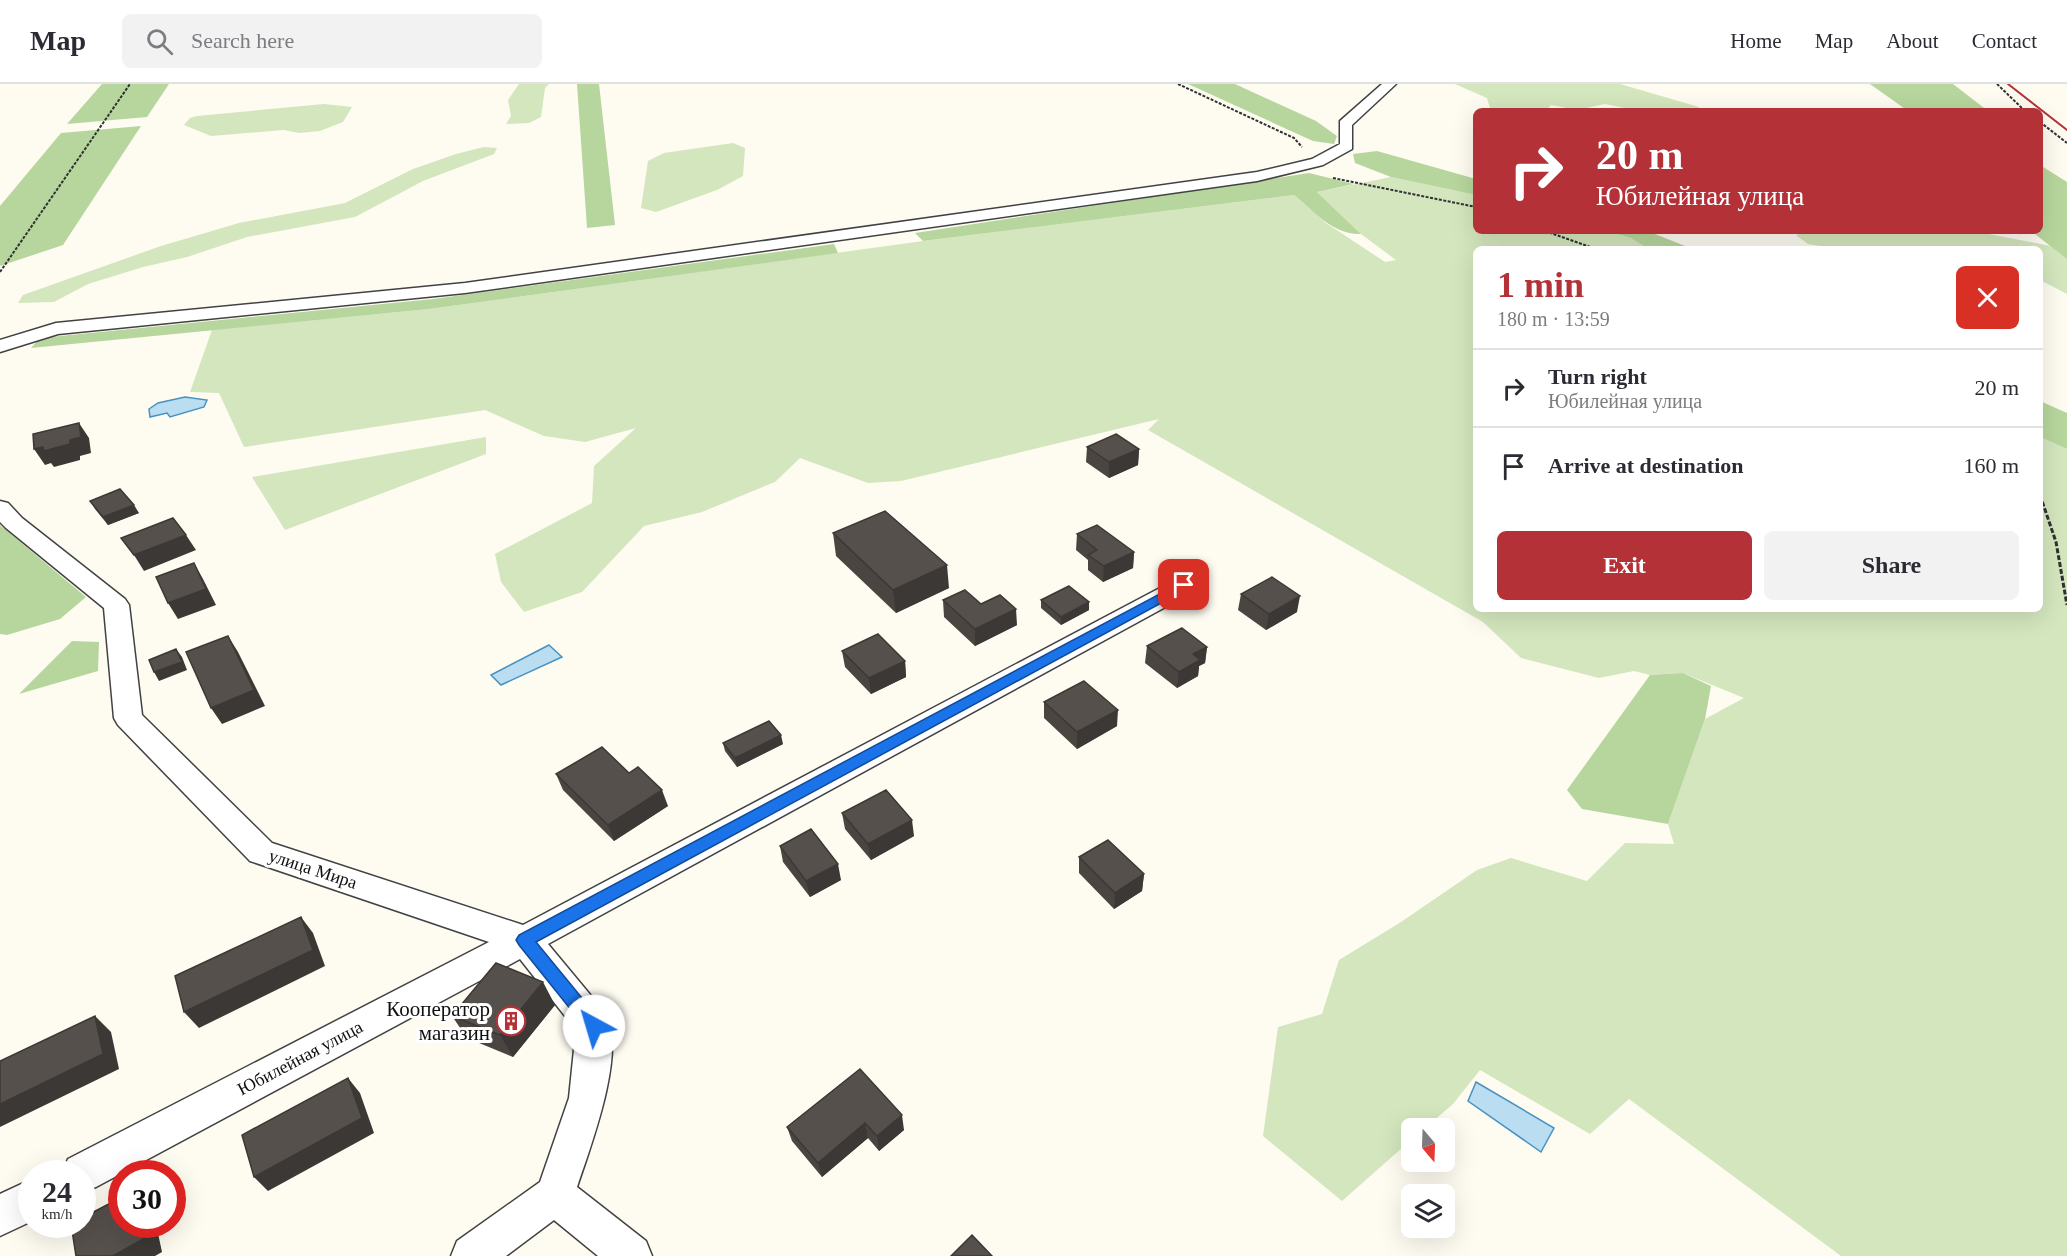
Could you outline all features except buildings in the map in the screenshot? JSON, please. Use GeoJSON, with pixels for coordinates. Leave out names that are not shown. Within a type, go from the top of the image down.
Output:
{"type":"FeatureCollection","features":[{"type":"Feature","properties":{"kind":"street"},"geometry":{"type":"LineString","coordinates":[[0,346],[56,329],[465,288],[1190,188],[1284,170],[1336,155],[1347,146],[1345,124],[1390,84]]}},
{"type":"Feature","properties":{"kind":"street","name":"улица Мира"},"geometry":{"type":"LineString","coordinates":[[0,508],[14,523],[116,605],[128,718],[261,852],[525,940]]}},
{"type":"Feature","properties":{"kind":"street","name":"Юбилейная улица"},"geometry":{"type":"LineString","coordinates":[[96,1166],[525,940],[1184,585]]}},
{"type":"Feature","properties":{"kind":"street"},"geometry":{"type":"LineString","coordinates":[[472,1256],[555,1195],[588,1098],[594,1026],[525,940]]}},
{"type":"Feature","properties":{"kind":"street"},"geometry":{"type":"LineString","coordinates":[[555,1195],[631,1256]]}},
{"type":"Feature","properties":{"kind":"street"},"geometry":{"type":"LineString","coordinates":[[0,1216],[18,1206]]}},
{"type":"Feature","properties":{"kind":"path"},"geometry":{"type":"LineString","coordinates":[[0,272],[130,84]]}},
{"type":"Feature","properties":{"kind":"path"},"geometry":{"type":"LineString","coordinates":[[1178,84],[1294,138],[1314,162],[1333,178],[1473,206]]}},
{"type":"Feature","properties":{"kind":"path"},"geometry":{"type":"LineString","coordinates":[[1997,84],[2022,108]]}},
{"type":"Feature","properties":{"kind":"path"},"geometry":{"type":"LineString","coordinates":[[2043,125],[2067,143]]}},
{"type":"Feature","properties":{"kind":"path"},"geometry":{"type":"LineString","coordinates":[[1554,234],[1588,246]]}},
{"type":"Feature","properties":{"kind":"path"},"geometry":{"type":"LineString","coordinates":[[2043,504],[2056,542],[2067,605]]}},
{"type":"Feature","properties":{"kind":"green space"},"geometry":{"type":"Polygon","coordinates":[[[102,84],[169,84],[147,117],[67,124],[102,84]]]}},
{"type":"Feature","properties":{"kind":"green space"},"geometry":{"type":"Polygon","coordinates":[[[519,84],[549,84],[545,88],[541,117],[529,123],[506,124],[511,116],[508,100],[519,84]]]}},
{"type":"Feature","properties":{"kind":"green space"},"geometry":{"type":"Polygon","coordinates":[[[577,84],[599,84],[615,225],[587,228],[577,84]]]}},
{"type":"Feature","properties":{"kind":"green space"},"geometry":{"type":"Polygon","coordinates":[[[1188,84],[1235,84],[1316,121],[1337,136],[1334,144],[1313,141],[1188,84]]]}},
{"type":"Feature","properties":{"kind":"green space"},"geometry":{"type":"Polygon","coordinates":[[[1455,84],[1620,84],[1699,108],[1624,108],[1605,104],[1586,108],[1551,105],[1548,108],[1490,108],[1487,98],[1455,84]]]}},
{"type":"Feature","properties":{"kind":"green space"},"geometry":{"type":"Polygon","coordinates":[[[1870,84],[1953,84],[1984,108],[1904,108],[1870,84]]]}},
{"type":"Feature","properties":{"kind":"green space"},"geometry":{"type":"Polygon","coordinates":[[[324,104],[352,107],[343,122],[320,131],[299,133],[284,130],[211,136],[184,125],[190,118],[197,116],[324,104]]]}},
{"type":"Feature","properties":{"kind":"green space"},"geometry":{"type":"Polygon","coordinates":[[[141,126],[63,245],[0,266],[0,206],[61,133],[141,126]]]}},
{"type":"Feature","properties":{"kind":"green space"},"geometry":{"type":"Polygon","coordinates":[[[733,143],[745,148],[743,176],[717,190],[656,212],[641,208],[648,161],[664,153],[733,143]]]}},
{"type":"Feature","properties":{"kind":"green space"},"geometry":{"type":"Polygon","coordinates":[[[484,147],[497,148],[494,154],[423,181],[355,217],[247,237],[187,257],[143,267],[88,284],[54,302],[18,303],[23,295],[161,246],[239,223],[345,203],[413,169],[484,147]]]}},
{"type":"Feature","properties":{"kind":"green space"},"geometry":{"type":"Polygon","coordinates":[[[1377,151],[1473,178],[1473,194],[1391,177],[1355,163],[1353,154],[1377,151]]]}},
{"type":"Feature","properties":{"kind":"green space"},"geometry":{"type":"Polygon","coordinates":[[[2043,167],[2067,182],[2067,259],[2035,234],[2043,234],[2043,167]]]}},
{"type":"Feature","properties":{"kind":"green space"},"geometry":{"type":"Polygon","coordinates":[[[1309,173],[1354,184],[1317,192],[1361,234],[1333,227],[1294,195],[923,241],[915,233],[1309,173]]]}},
{"type":"Feature","properties":{"kind":"green space"},"geometry":{"type":"Polygon","coordinates":[[[1391,177],[1473,194],[1473,234],[1617,234],[1631,238],[1643,246],[1473,246],[1473,612],[2043,612],[2043,438],[2067,449],[2067,1256],[1841,1256],[1629,1099],[1590,1134],[1480,1070],[1453,1104],[1437,1118],[1401,1118],[1401,1149],[1342,1201],[1263,1136],[1278,1027],[1322,1014],[1339,960],[1401,922],[1477,870],[1511,858],[1587,881],[1625,843],[1674,844],[1668,824],[1705,719],[1744,698],[1683,673],[1650,675],[1634,671],[1599,678],[1521,658],[1483,622],[1148,430],[1159,419],[901,481],[868,483],[800,458],[775,482],[702,512],[644,526],[582,592],[524,612],[501,582],[495,554],[592,503],[594,466],[636,428],[585,442],[544,436],[485,410],[244,447],[219,393],[190,392],[212,330],[429,309],[923,241],[1294,195],[1326,223],[1385,262],[1396,260],[1361,234],[1317,192],[1391,177]]]}},
{"type":"Feature","properties":{"kind":"green space"},"geometry":{"type":"Polygon","coordinates":[[[1617,234],[1655,234],[1685,246],[1643,246],[1631,238],[1617,234]]]}},
{"type":"Feature","properties":{"kind":"green space"},"geometry":{"type":"Polygon","coordinates":[[[1797,234],[1989,234],[2051,246],[2067,259],[2067,294],[2043,282],[2043,246],[1821,246],[1808,244],[1797,234]]]}},
{"type":"Feature","properties":{"kind":"green space"},"geometry":{"type":"Polygon","coordinates":[[[834,244],[838,253],[429,309],[31,348],[40,338],[433,299],[834,244]]]}},
{"type":"Feature","properties":{"kind":"green space"},"geometry":{"type":"Polygon","coordinates":[[[2043,402],[2067,413],[2067,449],[2043,438],[2043,402]]]}},
{"type":"Feature","properties":{"kind":"green space"},"geometry":{"type":"Polygon","coordinates":[[[486,437],[486,454],[285,530],[252,477],[486,437]]]}},
{"type":"Feature","properties":{"kind":"green space"},"geometry":{"type":"Polygon","coordinates":[[[0,525],[86,597],[60,619],[7,635],[0,634],[0,525]]]}},
{"type":"Feature","properties":{"kind":"green space"},"geometry":{"type":"Polygon","coordinates":[[[72,641],[99,642],[98,671],[19,694],[72,641]]]}},
{"type":"Feature","properties":{"kind":"green space"},"geometry":{"type":"Polygon","coordinates":[[[1683,673],[1711,686],[1705,719],[1668,824],[1582,809],[1567,790],[1650,675],[1683,673]]]}},
{"type":"Feature","properties":{"kind":"water"},"geometry":{"type":"Polygon","coordinates":[[[185,397],[207,400],[204,407],[170,417],[167,413],[150,417],[149,409],[158,403],[185,397]]]}},
{"type":"Feature","properties":{"kind":"water"},"geometry":{"type":"Polygon","coordinates":[[[549,645],[562,657],[501,685],[491,675],[549,645]]]}},
{"type":"Feature","properties":{"kind":"water"},"geometry":{"type":"Polygon","coordinates":[[[1476,1082],[1554,1128],[1541,1152],[1468,1101],[1476,1082]]]}},
{"type":"Feature","properties":{"kind":"railway"},"geometry":{"type":"LineString","coordinates":[[2008,84],[2039,108]]}},
{"type":"Feature","properties":{"kind":"railway"},"geometry":{"type":"LineString","coordinates":[[2043,111],[2067,130]]}},
{"type":"Feature","properties":{"kind":"place","name":"Кооператор магазин"},"geometry":{"type":"Point","coordinates":[511,1021]}},
{"type":"Feature","properties":{"kind":"route"},"geometry":{"type":"LineString","coordinates":[[594,1026],[525,940],[1184,585]]}}]}
